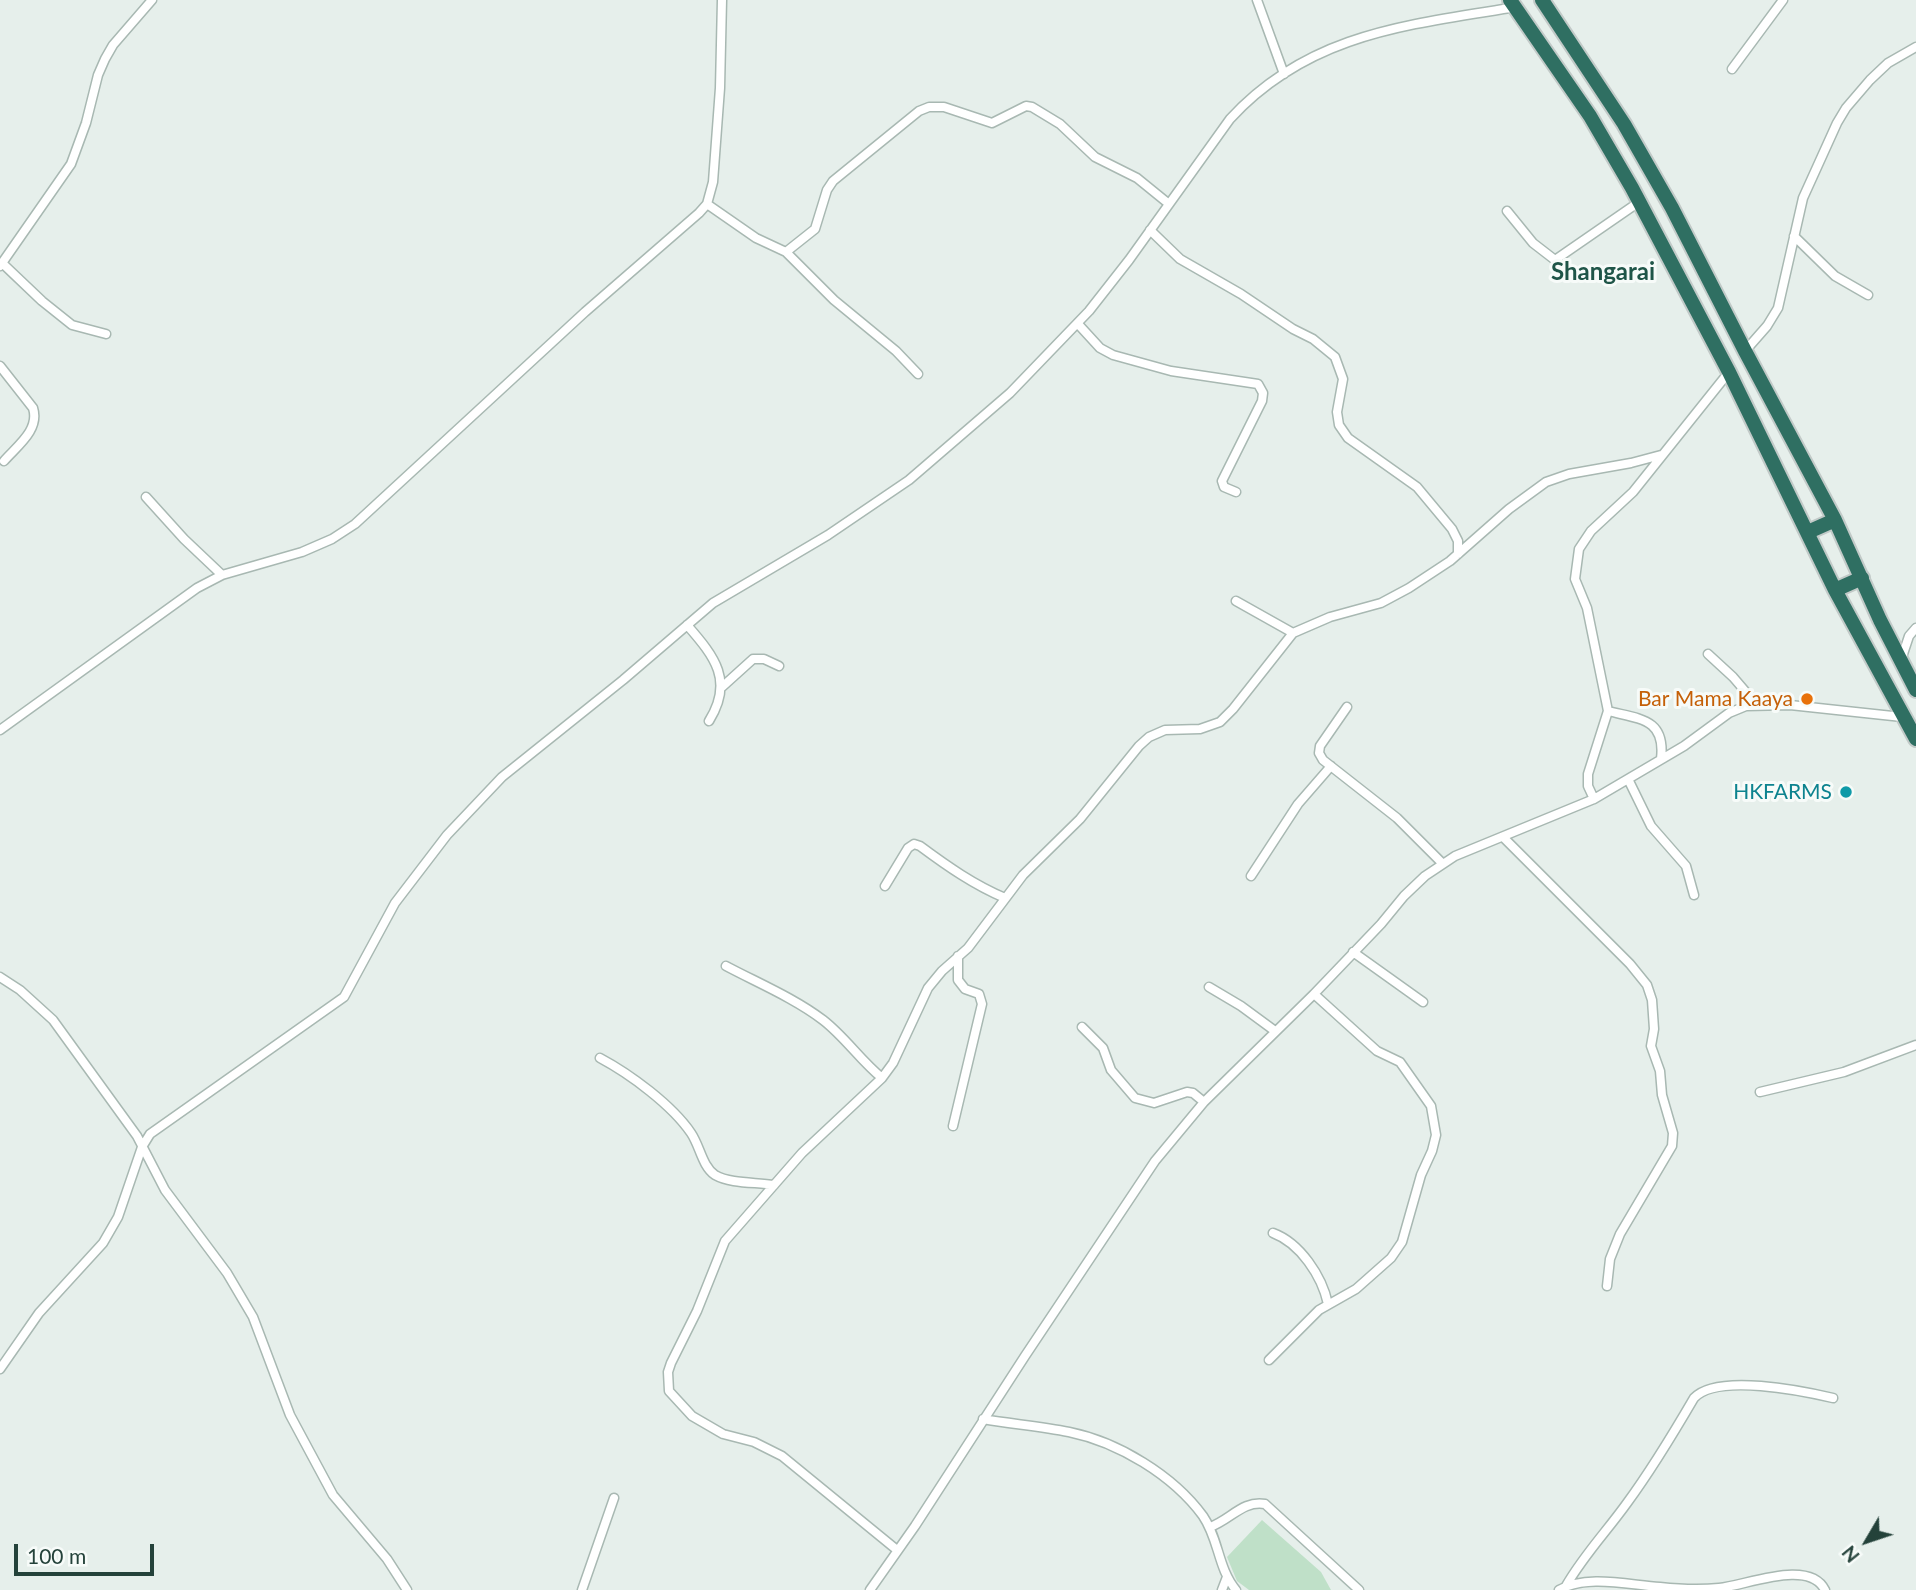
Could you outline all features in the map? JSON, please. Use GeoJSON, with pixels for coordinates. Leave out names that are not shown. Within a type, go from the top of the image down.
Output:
{"type":"FeatureCollection","features":[{"type":"Feature","properties":{"kind":"highway"},"geometry":{"type":"LineString","coordinates":[[1542,0],[1624,124],[1672,208],[1835,520],[1880,620],[1916,690]]}},
{"type":"Feature","properties":{"kind":"highway"},"geometry":{"type":"LineString","coordinates":[[1513,4],[1590,116],[1639,202],[1729,373],[1835,590],[1916,739]]}},
{"type":"Feature","properties":{"kind":"highway"},"geometry":{"type":"LineString","coordinates":[[1808,532],[1835,520]]}},
{"type":"Feature","properties":{"kind":"highway"},"geometry":{"type":"LineString","coordinates":[[1835,590],[1861,578]]}},
{"type":"Feature","properties":{"kind":"street"},"geometry":{"type":"LineString","coordinates":[[106,334],[72,325],[1,265],[71,164],[86,123],[97,75],[105,59],[113,45],[152,0]]}},
{"type":"Feature","properties":{"kind":"street"},"geometry":{"type":"LineString","coordinates":[[0,730],[168,607],[222,575],[303,552],[332,539],[355,524],[707,204],[713,182],[718,117],[722,0]]}},
{"type":"Feature","properties":{"kind":"street"},"geometry":{"type":"LineString","coordinates":[[1257,0],[1284,74]]}},
{"type":"Feature","properties":{"kind":"street"},"geometry":{"type":"LineString","coordinates":[[1732,69],[1783,0]]}},
{"type":"Feature","properties":{"kind":"street"},"geometry":{"type":"LineString","coordinates":[[0,1369],[38,1313],[103,1243],[123,1204],[142,1147],[150,1134],[344,997],[395,903],[462,817],[502,777],[728,592],[828,535],[909,480],[1010,393],[1078,324],[1230,119],[1247,100],[1284,74],[1337,44],[1375,33],[1513,4]]}},
{"type":"Feature","properties":{"kind":"street"},"geometry":{"type":"LineString","coordinates":[[1745,351],[1768,326],[1778,308],[1807,187],[1814,178],[1846,108],[1888,63],[1916,47]]}},
{"type":"Feature","properties":{"kind":"street"},"geometry":{"type":"LineString","coordinates":[[786,253],[815,229],[827,190],[833,181],[911,117],[929,107],[955,110],[992,123],[1026,106],[1032,107],[1060,124],[1095,157],[1137,178],[1169,204]]}},
{"type":"Feature","properties":{"kind":"street"},"geometry":{"type":"LineString","coordinates":[[1507,211],[1533,243],[1555,260],[1639,202]]}},
{"type":"Feature","properties":{"kind":"street"},"geometry":{"type":"LineString","coordinates":[[707,204],[756,238],[786,253],[834,300],[896,351],[918,374]]}},
{"type":"Feature","properties":{"kind":"street"},"geometry":{"type":"LineString","coordinates":[[1150,230],[1180,259],[1313,339],[1335,357],[1343,379],[1337,412],[1339,425],[1348,438],[1417,487],[1452,529],[1458,541],[1458,554]]}},
{"type":"Feature","properties":{"kind":"street"},"geometry":{"type":"LineString","coordinates":[[1794,236],[1837,277],[1868,295]]}},
{"type":"Feature","properties":{"kind":"street"},"geometry":{"type":"LineString","coordinates":[[1078,324],[1100,348],[1113,355],[1171,371],[1253,382],[1261,387],[1263,393],[1259,409],[1222,481],[1224,487],[1236,492]]}},
{"type":"Feature","properties":{"kind":"street"},"geometry":{"type":"LineString","coordinates":[[0,366],[36,415],[35,424],[4,461]]}},
{"type":"Feature","properties":{"kind":"street"},"geometry":{"type":"LineString","coordinates":[[1594,799],[1588,786],[1588,774],[1608,711],[1587,608],[1575,579],[1581,544],[1591,531],[1633,492],[1729,373]]}},
{"type":"Feature","properties":{"kind":"street"},"geometry":{"type":"LineString","coordinates":[[897,1550],[782,1456],[754,1442],[723,1434],[706,1426],[681,1406],[669,1391],[668,1372],[671,1363],[697,1311],[719,1251],[745,1216],[802,1153],[881,1078],[893,1063],[929,988],[968,948],[1038,859],[1080,819],[1149,737],[1165,730],[1200,729],[1220,722],[1293,633],[1309,624],[1394,597],[1439,569],[1516,504],[1552,479],[1661,455]]}},
{"type":"Feature","properties":{"kind":"street"},"geometry":{"type":"LineString","coordinates":[[146,497],[222,575]]}},
{"type":"Feature","properties":{"kind":"street"},"geometry":{"type":"LineString","coordinates":[[1236,601],[1293,633]]}},
{"type":"Feature","properties":{"kind":"street"},"geometry":{"type":"LineString","coordinates":[[687,625],[719,672],[722,687],[717,709],[709,721]]}},
{"type":"Feature","properties":{"kind":"street"},"geometry":{"type":"LineString","coordinates":[[1901,660],[1909,636],[1916,628]]}},
{"type":"Feature","properties":{"kind":"street"},"geometry":{"type":"LineString","coordinates":[[1708,654],[1757,705]]}},
{"type":"Feature","properties":{"kind":"street"},"geometry":{"type":"LineString","coordinates":[[722,687],[753,659],[764,659],[779,666]]}},
{"type":"Feature","properties":{"kind":"street"},"geometry":{"type":"LineString","coordinates":[[870,1590],[1155,1161],[1204,1102],[1314,995],[1404,896],[1442,863],[1594,799],[1684,746],[1730,713],[1757,705],[1817,707],[1902,717]]}},
{"type":"Feature","properties":{"kind":"street"},"geometry":{"type":"LineString","coordinates":[[1348,707],[1320,746],[1320,753],[1331,766],[1397,818],[1442,863]]}},
{"type":"Feature","properties":{"kind":"street"},"geometry":{"type":"LineString","coordinates":[[1608,711],[1651,724],[1662,738],[1661,759]]}},
{"type":"Feature","properties":{"kind":"street"},"geometry":{"type":"LineString","coordinates":[[1251,876],[1298,804],[1331,766]]}},
{"type":"Feature","properties":{"kind":"street"},"geometry":{"type":"LineString","coordinates":[[1628,779],[1651,826],[1686,866],[1694,895]]}},
{"type":"Feature","properties":{"kind":"street"},"geometry":{"type":"LineString","coordinates":[[1504,838],[1630,964],[1647,985],[1652,1000],[1654,1029],[1651,1046],[1660,1071],[1662,1095],[1673,1133],[1672,1146],[1620,1234],[1610,1259],[1607,1286]]}},
{"type":"Feature","properties":{"kind":"street"},"geometry":{"type":"LineString","coordinates":[[885,886],[908,848],[914,844],[966,878],[1005,898]]}},
{"type":"Feature","properties":{"kind":"street"},"geometry":{"type":"LineString","coordinates":[[1353,952],[1423,1002]]}},
{"type":"Feature","properties":{"kind":"street"},"geometry":{"type":"LineString","coordinates":[[953,1126],[982,1004],[979,994],[965,989],[958,980],[958,956]]}},
{"type":"Feature","properties":{"kind":"street"},"geometry":{"type":"LineString","coordinates":[[726,966],[822,1019],[850,1044],[862,1062],[881,1078]]}},
{"type":"Feature","properties":{"kind":"street"},"geometry":{"type":"LineString","coordinates":[[0,977],[20,990],[53,1020],[125,1119],[165,1190],[227,1273],[253,1317],[290,1415],[333,1495],[387,1559],[407,1590]]}},
{"type":"Feature","properties":{"kind":"street"},"geometry":{"type":"LineString","coordinates":[[1209,987],[1275,1031]]}},
{"type":"Feature","properties":{"kind":"street"},"geometry":{"type":"LineString","coordinates":[[1269,1360],[1328,1304],[1356,1289],[1398,1249],[1436,1135],[1430,1106],[1400,1062],[1377,1051],[1314,995]]}},
{"type":"Feature","properties":{"kind":"street"},"geometry":{"type":"LineString","coordinates":[[1082,1027],[1103,1048],[1111,1070],[1135,1097],[1154,1103],[1187,1092],[1193,1093],[1204,1102]]}},
{"type":"Feature","properties":{"kind":"street"},"geometry":{"type":"LineString","coordinates":[[1760,1092],[1844,1072],[1916,1045]]}},
{"type":"Feature","properties":{"kind":"street"},"geometry":{"type":"LineString","coordinates":[[600,1058],[618,1068],[666,1105],[692,1134],[712,1172],[730,1180],[774,1185]]}},
{"type":"Feature","properties":{"kind":"street"},"geometry":{"type":"LineString","coordinates":[[1273,1233],[1285,1238],[1300,1252],[1321,1284],[1328,1304]]}},
{"type":"Feature","properties":{"kind":"street"},"geometry":{"type":"LineString","coordinates":[[1563,1588],[1653,1467],[1694,1398],[1702,1390],[1717,1386],[1761,1386],[1806,1391],[1833,1398]]}},
{"type":"Feature","properties":{"kind":"street"},"geometry":{"type":"LineString","coordinates":[[983,1419],[1071,1433],[1114,1447],[1167,1479],[1188,1497],[1210,1527],[1227,1577],[1236,1590]]}},
{"type":"Feature","properties":{"kind":"street"},"geometry":{"type":"LineString","coordinates":[[582,1590],[614,1498]]}},
{"type":"Feature","properties":{"kind":"street"},"geometry":{"type":"LineString","coordinates":[[1210,1527],[1222,1523],[1245,1506],[1255,1502],[1265,1504],[1359,1590]]}},
{"type":"Feature","properties":{"kind":"street"},"geometry":{"type":"LineString","coordinates":[[1563,1588],[1595,1582],[1673,1588],[1721,1588],[1786,1575],[1813,1579],[1821,1583],[1825,1590]]}},
{"type":"Feature","properties":{"kind":"street"},"geometry":{"type":"LineString","coordinates":[[1222,1590],[1227,1577]]}},
{"type":"Feature","properties":{"kind":"green space"},"geometry":{"type":"Polygon","coordinates":[[[1262,1520],[1321,1572],[1331,1590],[1249,1590],[1237,1581],[1227,1557],[1262,1520]]]}},
{"type":"Feature","properties":{"kind":"place","name":"Bar Mama Kaaya"},"geometry":{"type":"Point","coordinates":[1807,699]}},
{"type":"Feature","properties":{"kind":"place","name":"HKFARMS"},"geometry":{"type":"Point","coordinates":[1846,792]}},
{"type":"Feature","properties":{"kind":"district","name":"Shangarai"},"geometry":{"type":"Point","coordinates":[1603,272]}}]}
